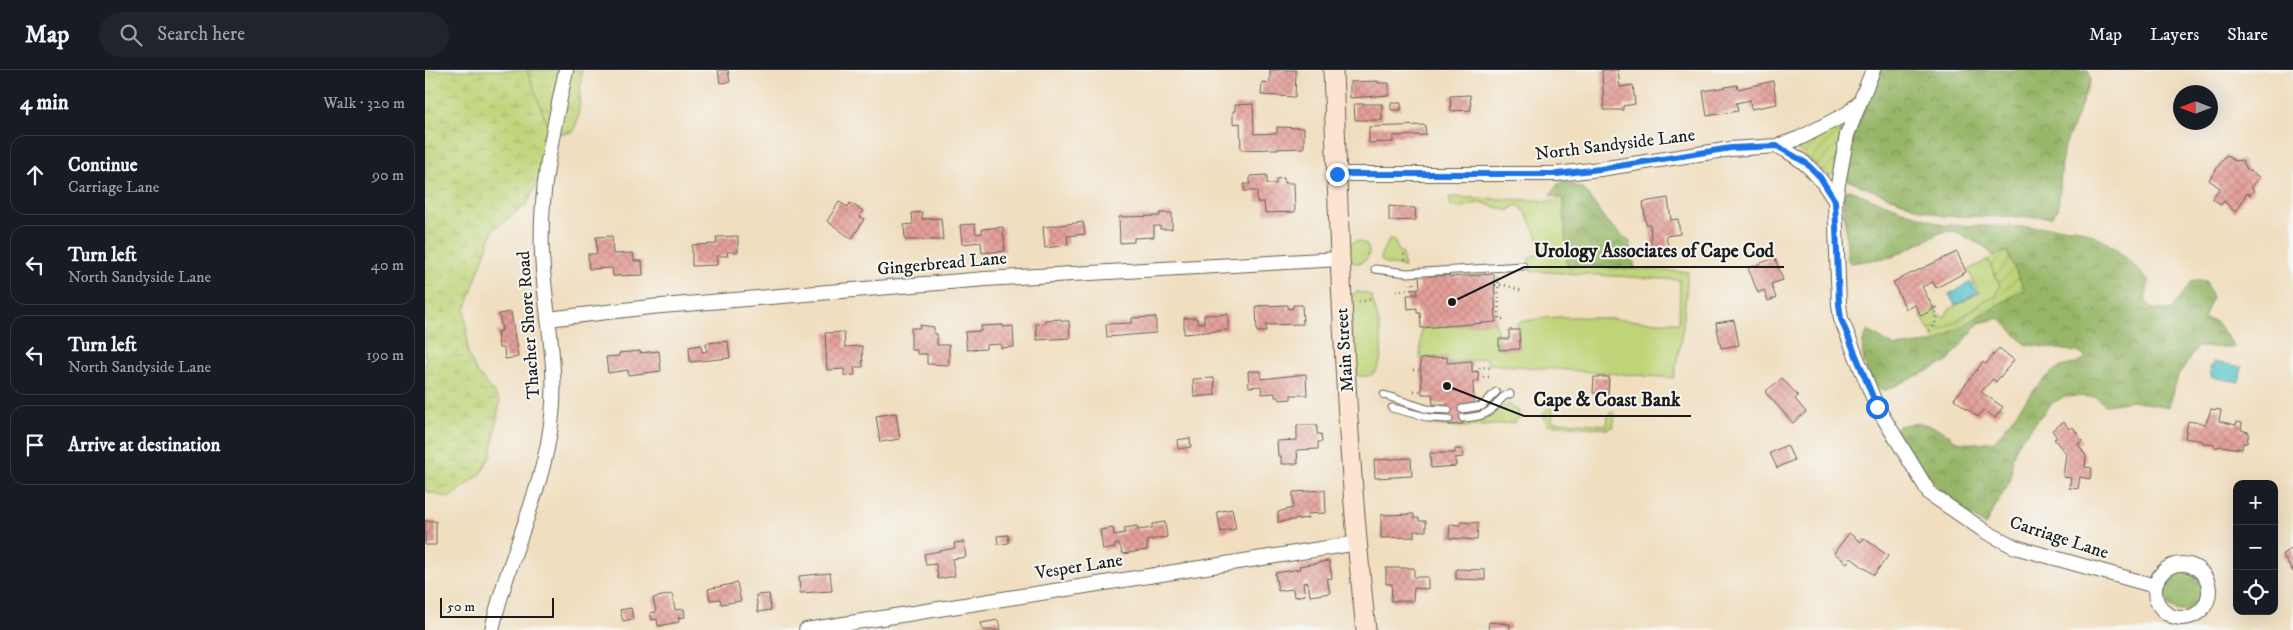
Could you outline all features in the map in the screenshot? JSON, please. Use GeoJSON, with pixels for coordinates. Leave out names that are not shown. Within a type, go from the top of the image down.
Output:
{"type":"FeatureCollection","features":[{"type":"Feature","properties":{"kind":"main road","name":"Main Street"},"geometry":{"type":"LineString","coordinates":[[1333,70],[1340,259],[1358,543],[1366,630]]}},
{"type":"Feature","properties":{"kind":"street","name":"Thacher Shore Road"},"geometry":{"type":"LineString","coordinates":[[492,630],[497,603],[550,437],[554,389],[542,253],[543,204],[548,158],[566,70]]}},
{"type":"Feature","properties":{"kind":"street","name":"North Sandyside Lane"},"geometry":{"type":"LineString","coordinates":[[1337,174],[1557,174],[1731,148],[1777,146],[1800,138],[1841,116],[1859,102],[1873,70]]}},
{"type":"Feature","properties":{"kind":"street","name":"Carriage Lane"},"geometry":{"type":"LineString","coordinates":[[1859,102],[1847,135],[1835,201],[1841,319],[1877,407],[1929,494],[1986,532],[2015,547],[2155,586]]}},
{"type":"Feature","properties":{"kind":"street"},"geometry":{"type":"LineString","coordinates":[[1777,146],[1806,163],[1820,177],[1835,201]]}},
{"type":"Feature","properties":{"kind":"street","name":"Gingerbread Lane"},"geometry":{"type":"LineString","coordinates":[[548,319],[650,307],[995,278],[1340,259]]}},
{"type":"Feature","properties":{"kind":"street","name":"Vesper Lane"},"geometry":{"type":"LineString","coordinates":[[805,630],[1358,543]]}},
{"type":"Feature","properties":{"kind":"lane"},"geometry":{"type":"LineString","coordinates":[[1375,268],[1407,273],[1523,266]]}},
{"type":"Feature","properties":{"kind":"lane"},"geometry":{"type":"LineString","coordinates":[[1462,409],[1482,406],[1496,392]]}},
{"type":"Feature","properties":{"kind":"lane"},"geometry":{"type":"LineString","coordinates":[[1463,418],[1482,416],[1493,409],[1502,398],[1509,394]]}},
{"type":"Feature","properties":{"kind":"lane"},"geometry":{"type":"LineString","coordinates":[[1384,396],[1427,409],[1448,410]]}},
{"type":"Feature","properties":{"kind":"lane"},"geometry":{"type":"LineString","coordinates":[[1392,408],[1430,418],[1449,419]]}},
{"type":"Feature","properties":{"kind":"path"},"geometry":{"type":"LineString","coordinates":[[1498,273],[1499,319],[1504,319]]}},
{"type":"Feature","properties":{"kind":"path"},"geometry":{"type":"LineString","coordinates":[[1396,291],[1411,289],[1411,280],[1414,280],[1414,295]]}},
{"type":"Feature","properties":{"kind":"path"},"geometry":{"type":"LineString","coordinates":[[1497,285],[1523,291]]}},
{"type":"Feature","properties":{"kind":"path"},"geometry":{"type":"LineString","coordinates":[[1358,302],[1372,299]]}},
{"type":"Feature","properties":{"kind":"path"},"geometry":{"type":"LineString","coordinates":[[1929,330],[1935,325],[1936,307]]}},
{"type":"Feature","properties":{"kind":"path"},"geometry":{"type":"LineString","coordinates":[[1476,372],[1480,367],[1492,368]]}},
{"type":"Feature","properties":{"kind":"path"},"geometry":{"type":"LineString","coordinates":[[1413,370],[1421,370]]}},
{"type":"Feature","properties":{"kind":"path"},"geometry":{"type":"LineString","coordinates":[[1478,377],[1492,376]]}},
{"type":"Feature","properties":{"kind":"path"},"geometry":{"type":"LineString","coordinates":[[1414,392],[1421,391]]}},
{"type":"Feature","properties":{"kind":"green space"},"geometry":{"type":"Polygon","coordinates":[[[425,70],[560,70],[554,154],[526,205],[493,230],[465,310],[468,353],[476,371],[500,400],[491,455],[481,474],[449,498],[425,491],[425,70]]]}},
{"type":"Feature","properties":{"kind":"green space"},"geometry":{"type":"Polygon","coordinates":[[[527,70],[582,70],[578,119],[573,132],[551,134],[527,70]]]}},
{"type":"Feature","properties":{"kind":"green space"},"geometry":{"type":"Polygon","coordinates":[[[1881,70],[2088,70],[2091,80],[2063,151],[2058,210],[2051,217],[1942,216],[1847,180],[1847,166],[1853,137],[1881,70]]]}},
{"type":"Feature","properties":{"kind":"green space"},"geometry":{"type":"Polygon","coordinates":[[[1834,127],[1840,128],[1841,136],[1835,173],[1829,176],[1799,151],[1798,146],[1834,127]]]}},
{"type":"Feature","properties":{"kind":"green space"},"geometry":{"type":"Polygon","coordinates":[[[1563,181],[1584,189],[1606,221],[1630,242],[1635,269],[1567,265],[1563,198],[1550,196],[1557,185],[1563,181]]]}},
{"type":"Feature","properties":{"kind":"green space"},"geometry":{"type":"Polygon","coordinates":[[[1849,190],[1942,225],[2075,228],[2086,232],[2116,249],[2149,282],[2145,299],[2152,309],[2171,310],[2192,281],[2206,281],[2212,298],[2204,318],[2216,322],[2235,347],[2197,347],[2178,376],[2169,407],[2133,401],[2106,405],[2095,397],[2065,396],[2052,403],[2018,443],[2012,459],[2011,479],[1985,525],[1953,504],[1933,483],[1897,432],[1896,427],[1922,424],[1934,427],[1946,433],[1954,440],[1963,443],[1995,441],[2030,394],[2046,378],[2055,370],[2079,362],[2086,357],[2078,352],[2025,344],[1999,318],[1979,323],[1947,362],[1884,391],[1880,390],[1871,378],[1864,362],[1863,345],[1868,331],[1895,347],[1936,342],[2024,289],[2006,251],[1994,257],[1985,247],[1954,231],[1942,232],[1892,257],[1850,263],[1848,260],[1843,199],[1845,192],[1849,190]]]}},
{"type":"Feature","properties":{"kind":"green space"},"geometry":{"type":"Polygon","coordinates":[[[1449,197],[1555,201],[1558,198],[1563,198],[1567,265],[1688,272],[1683,326],[1674,378],[1488,364],[1486,357],[1472,361],[1447,363],[1447,357],[1420,359],[1421,328],[1496,322],[1499,349],[1520,349],[1517,323],[1537,319],[1577,317],[1679,322],[1680,280],[1531,271],[1528,265],[1529,258],[1541,253],[1540,246],[1527,215],[1518,204],[1508,211],[1481,202],[1459,208],[1451,206],[1449,197]]]}},
{"type":"Feature","properties":{"kind":"green space"},"geometry":{"type":"Polygon","coordinates":[[[1389,240],[1394,240],[1399,252],[1402,252],[1404,267],[1386,264],[1381,260],[1381,254],[1389,240]]]}},
{"type":"Feature","properties":{"kind":"green space"},"geometry":{"type":"Polygon","coordinates":[[[1358,241],[1366,244],[1369,252],[1366,260],[1358,263],[1350,260],[1347,252],[1350,244],[1358,241]]]}},
{"type":"Feature","properties":{"kind":"green space"},"geometry":{"type":"Polygon","coordinates":[[[2006,251],[2024,289],[1936,342],[1929,330],[1936,327],[1945,329],[1986,300],[1996,296],[2000,285],[1988,260],[2006,251]]]}},
{"type":"Feature","properties":{"kind":"green space"},"geometry":{"type":"Polygon","coordinates":[[[1988,260],[2000,285],[1996,296],[1986,300],[1945,329],[1936,327],[1929,330],[1921,316],[1937,306],[1936,314],[1945,317],[1948,310],[1979,293],[1968,270],[1988,260]]]}},
{"type":"Feature","properties":{"kind":"green space"},"geometry":{"type":"Polygon","coordinates":[[[1356,292],[1366,293],[1371,296],[1380,331],[1381,358],[1377,369],[1370,375],[1359,376],[1354,370],[1350,298],[1356,292]]]}},
{"type":"Feature","properties":{"kind":"green space"},"geometry":{"type":"Polygon","coordinates":[[[1508,404],[1518,410],[1519,418],[1515,422],[1454,427],[1422,421],[1463,424],[1463,422],[1487,418],[1508,404]]]}},
{"type":"Feature","properties":{"kind":"green space"},"geometry":{"type":"Polygon","coordinates":[[[1549,407],[1553,410],[1552,421],[1607,425],[1608,416],[1611,412],[1615,414],[1613,427],[1608,429],[1547,424],[1543,413],[1549,407]]]}},
{"type":"Feature","properties":{"kind":"green space"},"geometry":{"type":"Polygon","coordinates":[[[2182,571],[2196,577],[2202,591],[2196,605],[2182,611],[2168,605],[2162,591],[2168,577],[2182,571]]]}},
{"type":"Feature","properties":{"kind":"water"},"geometry":{"type":"Polygon","coordinates":[[[1971,282],[1977,293],[1955,305],[1949,294],[1971,282]]]}},
{"type":"Feature","properties":{"kind":"water"},"geometry":{"type":"Polygon","coordinates":[[[2214,362],[2242,367],[2239,382],[2211,377],[2210,366],[2213,366],[2214,362]]]}},
{"type":"Feature","properties":{"kind":"building"},"geometry":{"type":"Polygon","coordinates":[[[718,70],[728,70],[730,82],[720,83],[718,70]]]}},
{"type":"Feature","properties":{"kind":"building"},"geometry":{"type":"Polygon","coordinates":[[[1270,70],[1296,70],[1295,97],[1261,95],[1262,82],[1270,83],[1270,70]]]}},
{"type":"Feature","properties":{"kind":"building"},"geometry":{"type":"Polygon","coordinates":[[[1602,70],[1618,70],[1620,87],[1633,85],[1635,104],[1623,106],[1623,110],[1604,110],[1602,70]]]}},
{"type":"Feature","properties":{"kind":"building"},"geometry":{"type":"Polygon","coordinates":[[[1378,81],[1378,83],[1389,83],[1389,95],[1350,98],[1350,82],[1378,81]]]}},
{"type":"Feature","properties":{"kind":"building"},"geometry":{"type":"Polygon","coordinates":[[[1773,81],[1777,104],[1751,109],[1750,100],[1736,103],[1738,111],[1707,116],[1703,91],[1737,85],[1738,89],[1773,81]]]}},
{"type":"Feature","properties":{"kind":"building"},"geometry":{"type":"Polygon","coordinates":[[[1470,95],[1471,110],[1451,111],[1450,96],[1470,95]]]}},
{"type":"Feature","properties":{"kind":"building"},"geometry":{"type":"Polygon","coordinates":[[[1391,103],[1401,103],[1401,110],[1391,110],[1391,103]]]}},
{"type":"Feature","properties":{"kind":"building"},"geometry":{"type":"Polygon","coordinates":[[[1253,104],[1254,134],[1277,133],[1277,127],[1304,128],[1304,148],[1241,150],[1240,123],[1233,124],[1233,111],[1235,111],[1235,105],[1253,104]]]}},
{"type":"Feature","properties":{"kind":"building"},"geometry":{"type":"Polygon","coordinates":[[[1354,104],[1382,104],[1382,120],[1355,120],[1354,104]]]}},
{"type":"Feature","properties":{"kind":"building"},"geometry":{"type":"Polygon","coordinates":[[[1425,125],[1426,135],[1393,136],[1393,142],[1369,143],[1369,127],[1425,125]]]}},
{"type":"Feature","properties":{"kind":"building"},"geometry":{"type":"Polygon","coordinates":[[[2226,155],[2235,161],[2242,160],[2247,169],[2259,177],[2251,187],[2254,190],[2250,195],[2247,193],[2235,212],[2224,201],[2221,205],[2212,198],[2220,188],[2209,180],[2226,155]]]}},
{"type":"Feature","properties":{"kind":"building"},"geometry":{"type":"Polygon","coordinates":[[[1267,175],[1267,184],[1276,184],[1276,179],[1284,178],[1284,183],[1294,183],[1295,212],[1265,213],[1264,202],[1257,202],[1257,191],[1244,191],[1244,184],[1250,184],[1250,176],[1267,175]]]}},
{"type":"Feature","properties":{"kind":"building"},"geometry":{"type":"Polygon","coordinates":[[[1668,198],[1671,220],[1678,219],[1680,234],[1666,236],[1669,252],[1652,255],[1650,224],[1646,224],[1643,202],[1668,198]]]}},
{"type":"Feature","properties":{"kind":"building"},"geometry":{"type":"Polygon","coordinates":[[[839,202],[848,207],[850,203],[863,211],[859,216],[864,219],[852,239],[827,221],[839,202]]]}},
{"type":"Feature","properties":{"kind":"building"},"geometry":{"type":"Polygon","coordinates":[[[1389,206],[1415,208],[1416,220],[1389,221],[1389,206]]]}},
{"type":"Feature","properties":{"kind":"building"},"geometry":{"type":"Polygon","coordinates":[[[922,212],[922,219],[941,218],[943,240],[905,240],[904,225],[913,224],[912,213],[922,212]]]}},
{"type":"Feature","properties":{"kind":"building"},"geometry":{"type":"Polygon","coordinates":[[[1160,213],[1172,213],[1172,229],[1160,229],[1160,226],[1154,226],[1154,237],[1134,238],[1134,242],[1120,243],[1119,217],[1160,216],[1160,213]]]}},
{"type":"Feature","properties":{"kind":"building"},"geometry":{"type":"Polygon","coordinates":[[[1083,222],[1085,234],[1067,236],[1068,245],[1045,248],[1043,227],[1083,222]]]}},
{"type":"Feature","properties":{"kind":"building"},"geometry":{"type":"Polygon","coordinates":[[[975,224],[976,234],[982,233],[982,229],[1003,227],[1005,251],[982,253],[981,242],[962,244],[960,225],[975,224]]]}},
{"type":"Feature","properties":{"kind":"building"},"geometry":{"type":"Polygon","coordinates":[[[612,236],[613,254],[633,253],[634,261],[642,261],[643,275],[613,276],[612,268],[589,269],[588,254],[597,254],[596,237],[612,236]]]}},
{"type":"Feature","properties":{"kind":"building"},"geometry":{"type":"Polygon","coordinates":[[[738,236],[738,252],[727,252],[728,256],[717,256],[717,265],[692,266],[692,245],[717,244],[716,237],[738,236]]]}},
{"type":"Feature","properties":{"kind":"building"},"geometry":{"type":"Polygon","coordinates":[[[1957,252],[1966,272],[1936,288],[1933,282],[1922,287],[1934,309],[1921,316],[1915,305],[1906,309],[1893,282],[1957,252]]]}},
{"type":"Feature","properties":{"kind":"building"},"geometry":{"type":"Polygon","coordinates":[[[1775,258],[1783,280],[1771,284],[1776,298],[1768,301],[1764,290],[1758,293],[1748,268],[1775,258]]]}},
{"type":"Feature","properties":{"kind":"building"},"geometry":{"type":"Polygon","coordinates":[[[1429,272],[1429,276],[1449,275],[1449,277],[1494,274],[1496,322],[1421,328],[1420,313],[1417,313],[1417,308],[1408,309],[1407,295],[1417,295],[1417,288],[1420,288],[1419,276],[1429,272]]]}},
{"type":"Feature","properties":{"kind":"building"},"geometry":{"type":"Polygon","coordinates":[[[1288,305],[1288,309],[1293,308],[1293,305],[1302,305],[1303,324],[1266,325],[1266,332],[1257,332],[1256,306],[1288,305]]]}},
{"type":"Feature","properties":{"kind":"building"},"geometry":{"type":"Polygon","coordinates":[[[511,312],[518,357],[505,359],[504,348],[499,348],[497,332],[502,331],[499,314],[511,312]]]}},
{"type":"Feature","properties":{"kind":"building"},"geometry":{"type":"Polygon","coordinates":[[[1228,314],[1228,330],[1184,334],[1184,318],[1197,318],[1197,323],[1204,323],[1204,315],[1228,314]]]}},
{"type":"Feature","properties":{"kind":"building"},"geometry":{"type":"Polygon","coordinates":[[[1156,317],[1156,333],[1107,337],[1106,324],[1132,323],[1132,318],[1156,317]]]}},
{"type":"Feature","properties":{"kind":"building"},"geometry":{"type":"Polygon","coordinates":[[[1061,319],[1062,321],[1069,321],[1070,338],[1037,340],[1036,324],[1045,323],[1045,320],[1061,319]]]}},
{"type":"Feature","properties":{"kind":"building"},"geometry":{"type":"Polygon","coordinates":[[[1734,320],[1739,345],[1721,348],[1716,323],[1734,320]]]}},
{"type":"Feature","properties":{"kind":"building"},"geometry":{"type":"Polygon","coordinates":[[[920,325],[934,327],[934,334],[937,334],[937,345],[949,345],[949,365],[927,364],[927,354],[917,354],[917,350],[911,350],[911,328],[920,328],[920,325]]]}},
{"type":"Feature","properties":{"kind":"building"},"geometry":{"type":"Polygon","coordinates":[[[1003,325],[1003,327],[1013,326],[1014,347],[1001,348],[1001,344],[986,345],[986,349],[967,350],[965,332],[981,331],[981,326],[1003,325]]]}},
{"type":"Feature","properties":{"kind":"building"},"geometry":{"type":"Polygon","coordinates":[[[1509,330],[1519,330],[1520,349],[1499,350],[1499,339],[1509,339],[1509,330]]]}},
{"type":"Feature","properties":{"kind":"building"},"geometry":{"type":"Polygon","coordinates":[[[844,332],[845,347],[862,346],[863,367],[854,367],[855,375],[844,376],[844,369],[827,370],[825,333],[844,332]]]}},
{"type":"Feature","properties":{"kind":"building"},"geometry":{"type":"Polygon","coordinates":[[[728,341],[730,358],[690,362],[689,347],[701,345],[702,352],[707,351],[706,343],[728,341]]]}},
{"type":"Feature","properties":{"kind":"building"},"geometry":{"type":"Polygon","coordinates":[[[1999,348],[2014,360],[1996,382],[1993,379],[1981,392],[2003,407],[1995,418],[1984,410],[1978,417],[1954,399],[1983,362],[1986,364],[1999,348]]]}},
{"type":"Feature","properties":{"kind":"building"},"geometry":{"type":"Polygon","coordinates":[[[640,351],[640,353],[659,351],[661,371],[628,375],[628,370],[608,373],[606,357],[619,356],[619,353],[640,351]]]}},
{"type":"Feature","properties":{"kind":"building"},"geometry":{"type":"Polygon","coordinates":[[[1447,357],[1447,363],[1472,361],[1472,372],[1478,371],[1479,381],[1473,381],[1474,403],[1462,405],[1463,424],[1449,425],[1448,404],[1433,404],[1432,394],[1422,394],[1420,359],[1447,357]]]}},
{"type":"Feature","properties":{"kind":"building"},"geometry":{"type":"Polygon","coordinates":[[[1248,371],[1261,371],[1261,379],[1306,374],[1307,395],[1291,395],[1291,399],[1280,400],[1279,397],[1275,397],[1275,393],[1262,394],[1261,386],[1249,387],[1248,371]]]}},
{"type":"Feature","properties":{"kind":"building"},"geometry":{"type":"Polygon","coordinates":[[[1594,377],[1609,377],[1608,394],[1593,393],[1594,377]]]}},
{"type":"Feature","properties":{"kind":"building"},"geometry":{"type":"Polygon","coordinates":[[[1214,378],[1215,395],[1194,397],[1193,379],[1214,378]]]}},
{"type":"Feature","properties":{"kind":"building"},"geometry":{"type":"Polygon","coordinates":[[[1782,378],[1798,396],[1795,399],[1806,412],[1793,423],[1765,392],[1782,378]]]}},
{"type":"Feature","properties":{"kind":"building"},"geometry":{"type":"Polygon","coordinates":[[[2211,409],[2221,410],[2219,421],[2236,425],[2237,422],[2242,423],[2241,430],[2249,432],[2247,443],[2243,443],[2242,449],[2220,446],[2216,448],[2214,445],[2203,443],[2203,441],[2185,438],[2188,421],[2206,424],[2211,409]]]}},
{"type":"Feature","properties":{"kind":"building"},"geometry":{"type":"Polygon","coordinates":[[[896,413],[900,439],[880,442],[876,416],[896,413]]]}},
{"type":"Feature","properties":{"kind":"building"},"geometry":{"type":"Polygon","coordinates":[[[2064,422],[2069,429],[2073,427],[2082,441],[2078,444],[2086,456],[2085,467],[2092,468],[2090,479],[2080,477],[2078,489],[2069,488],[2071,478],[2063,477],[2066,454],[2054,439],[2057,438],[2052,430],[2064,422]]]}},
{"type":"Feature","properties":{"kind":"building"},"geometry":{"type":"Polygon","coordinates":[[[1297,425],[1317,425],[1317,434],[1321,434],[1322,442],[1318,442],[1318,449],[1297,450],[1298,464],[1281,464],[1281,456],[1278,456],[1277,441],[1297,440],[1297,425]]]}},
{"type":"Feature","properties":{"kind":"building"},"geometry":{"type":"Polygon","coordinates":[[[1190,438],[1191,447],[1178,449],[1177,440],[1190,438]]]}},
{"type":"Feature","properties":{"kind":"building"},"geometry":{"type":"Polygon","coordinates":[[[1787,445],[1794,460],[1777,468],[1770,453],[1787,445]]]}},
{"type":"Feature","properties":{"kind":"building"},"geometry":{"type":"Polygon","coordinates":[[[1455,449],[1462,449],[1463,457],[1455,458],[1456,466],[1431,468],[1430,453],[1455,453],[1455,449]]]}},
{"type":"Feature","properties":{"kind":"building"},"geometry":{"type":"Polygon","coordinates":[[[1411,458],[1412,476],[1375,478],[1374,460],[1411,458]]]}},
{"type":"Feature","properties":{"kind":"building"},"geometry":{"type":"Polygon","coordinates":[[[1325,490],[1326,513],[1307,514],[1308,518],[1278,522],[1278,512],[1293,508],[1293,492],[1325,490]]]}},
{"type":"Feature","properties":{"kind":"building"},"geometry":{"type":"Polygon","coordinates":[[[1232,509],[1236,529],[1221,532],[1217,512],[1232,509]]]}},
{"type":"Feature","properties":{"kind":"building"},"geometry":{"type":"Polygon","coordinates":[[[1414,514],[1414,518],[1419,518],[1419,521],[1426,521],[1426,531],[1414,531],[1414,537],[1381,538],[1381,515],[1414,514]]]}},
{"type":"Feature","properties":{"kind":"building"},"geometry":{"type":"Polygon","coordinates":[[[425,521],[436,521],[436,545],[425,545],[425,521]]]}},
{"type":"Feature","properties":{"kind":"building"},"geometry":{"type":"Polygon","coordinates":[[[1165,522],[1167,537],[1148,540],[1147,550],[1123,554],[1119,544],[1115,544],[1115,548],[1103,550],[1100,530],[1113,528],[1114,535],[1125,533],[1124,528],[1137,526],[1138,530],[1152,528],[1152,524],[1165,522]]]}},
{"type":"Feature","properties":{"kind":"building"},"geometry":{"type":"Polygon","coordinates":[[[1461,522],[1478,523],[1477,540],[1449,538],[1450,524],[1461,525],[1461,522]]]}},
{"type":"Feature","properties":{"kind":"building"},"geometry":{"type":"Polygon","coordinates":[[[1849,533],[1861,542],[1864,538],[1888,556],[1874,575],[1851,558],[1847,563],[1834,553],[1849,533]]]}},
{"type":"Feature","properties":{"kind":"building"},"geometry":{"type":"Polygon","coordinates":[[[1008,535],[1009,543],[998,544],[997,536],[1008,535]]]}},
{"type":"Feature","properties":{"kind":"building"},"geometry":{"type":"Polygon","coordinates":[[[964,542],[966,557],[952,559],[955,576],[938,579],[936,564],[926,565],[924,554],[955,548],[954,543],[964,542]]]}},
{"type":"Feature","properties":{"kind":"building"},"geometry":{"type":"Polygon","coordinates":[[[2293,548],[2293,572],[2282,554],[2293,548]]]}},
{"type":"Feature","properties":{"kind":"building"},"geometry":{"type":"Polygon","coordinates":[[[1329,561],[1332,578],[1327,579],[1330,593],[1310,596],[1308,582],[1303,583],[1305,595],[1294,597],[1293,589],[1278,591],[1275,573],[1300,569],[1299,566],[1329,561]]]}},
{"type":"Feature","properties":{"kind":"building"},"geometry":{"type":"Polygon","coordinates":[[[1386,568],[1414,568],[1414,577],[1428,577],[1428,589],[1414,588],[1413,601],[1391,601],[1392,584],[1386,584],[1386,568]]]}},
{"type":"Feature","properties":{"kind":"building"},"geometry":{"type":"Polygon","coordinates":[[[1456,569],[1485,570],[1485,580],[1456,579],[1456,569]]]}},
{"type":"Feature","properties":{"kind":"building"},"geometry":{"type":"Polygon","coordinates":[[[830,573],[832,591],[800,593],[799,576],[830,573]]]}},
{"type":"Feature","properties":{"kind":"building"},"geometry":{"type":"Polygon","coordinates":[[[737,583],[741,601],[721,604],[720,599],[710,600],[708,589],[737,583]]]}},
{"type":"Feature","properties":{"kind":"building"},"geometry":{"type":"Polygon","coordinates":[[[672,594],[675,610],[684,609],[685,617],[678,618],[679,622],[658,626],[657,619],[652,620],[650,613],[656,612],[653,598],[672,594]]]}},
{"type":"Feature","properties":{"kind":"building"},"geometry":{"type":"Polygon","coordinates":[[[769,594],[771,610],[758,612],[756,595],[769,594]]]}},
{"type":"Feature","properties":{"kind":"building"},"geometry":{"type":"Polygon","coordinates":[[[631,608],[633,619],[623,621],[620,610],[631,608]]]}},
{"type":"Feature","properties":{"kind":"building"},"geometry":{"type":"Polygon","coordinates":[[[998,620],[1000,630],[983,630],[981,623],[998,620]]]}},
{"type":"Feature","properties":{"kind":"building"},"geometry":{"type":"Polygon","coordinates":[[[1489,622],[1510,624],[1510,630],[1488,630],[1489,622]]]}},
{"type":"Feature","properties":{"kind":"place","name":"Urology Associates of Cape Cod"},"geometry":{"type":"Point","coordinates":[1452,302]}},
{"type":"Feature","properties":{"kind":"place","name":"Cape & Coast Bank"},"geometry":{"type":"Point","coordinates":[1447,386]}},
{"type":"Feature","properties":{"kind":"route"},"geometry":{"type":"LineString","coordinates":[[1337,174],[1557,174],[1731,148],[1777,146],[1793,153],[1806,163],[1820,177],[1835,201],[1841,319],[1877,407]]}}]}
